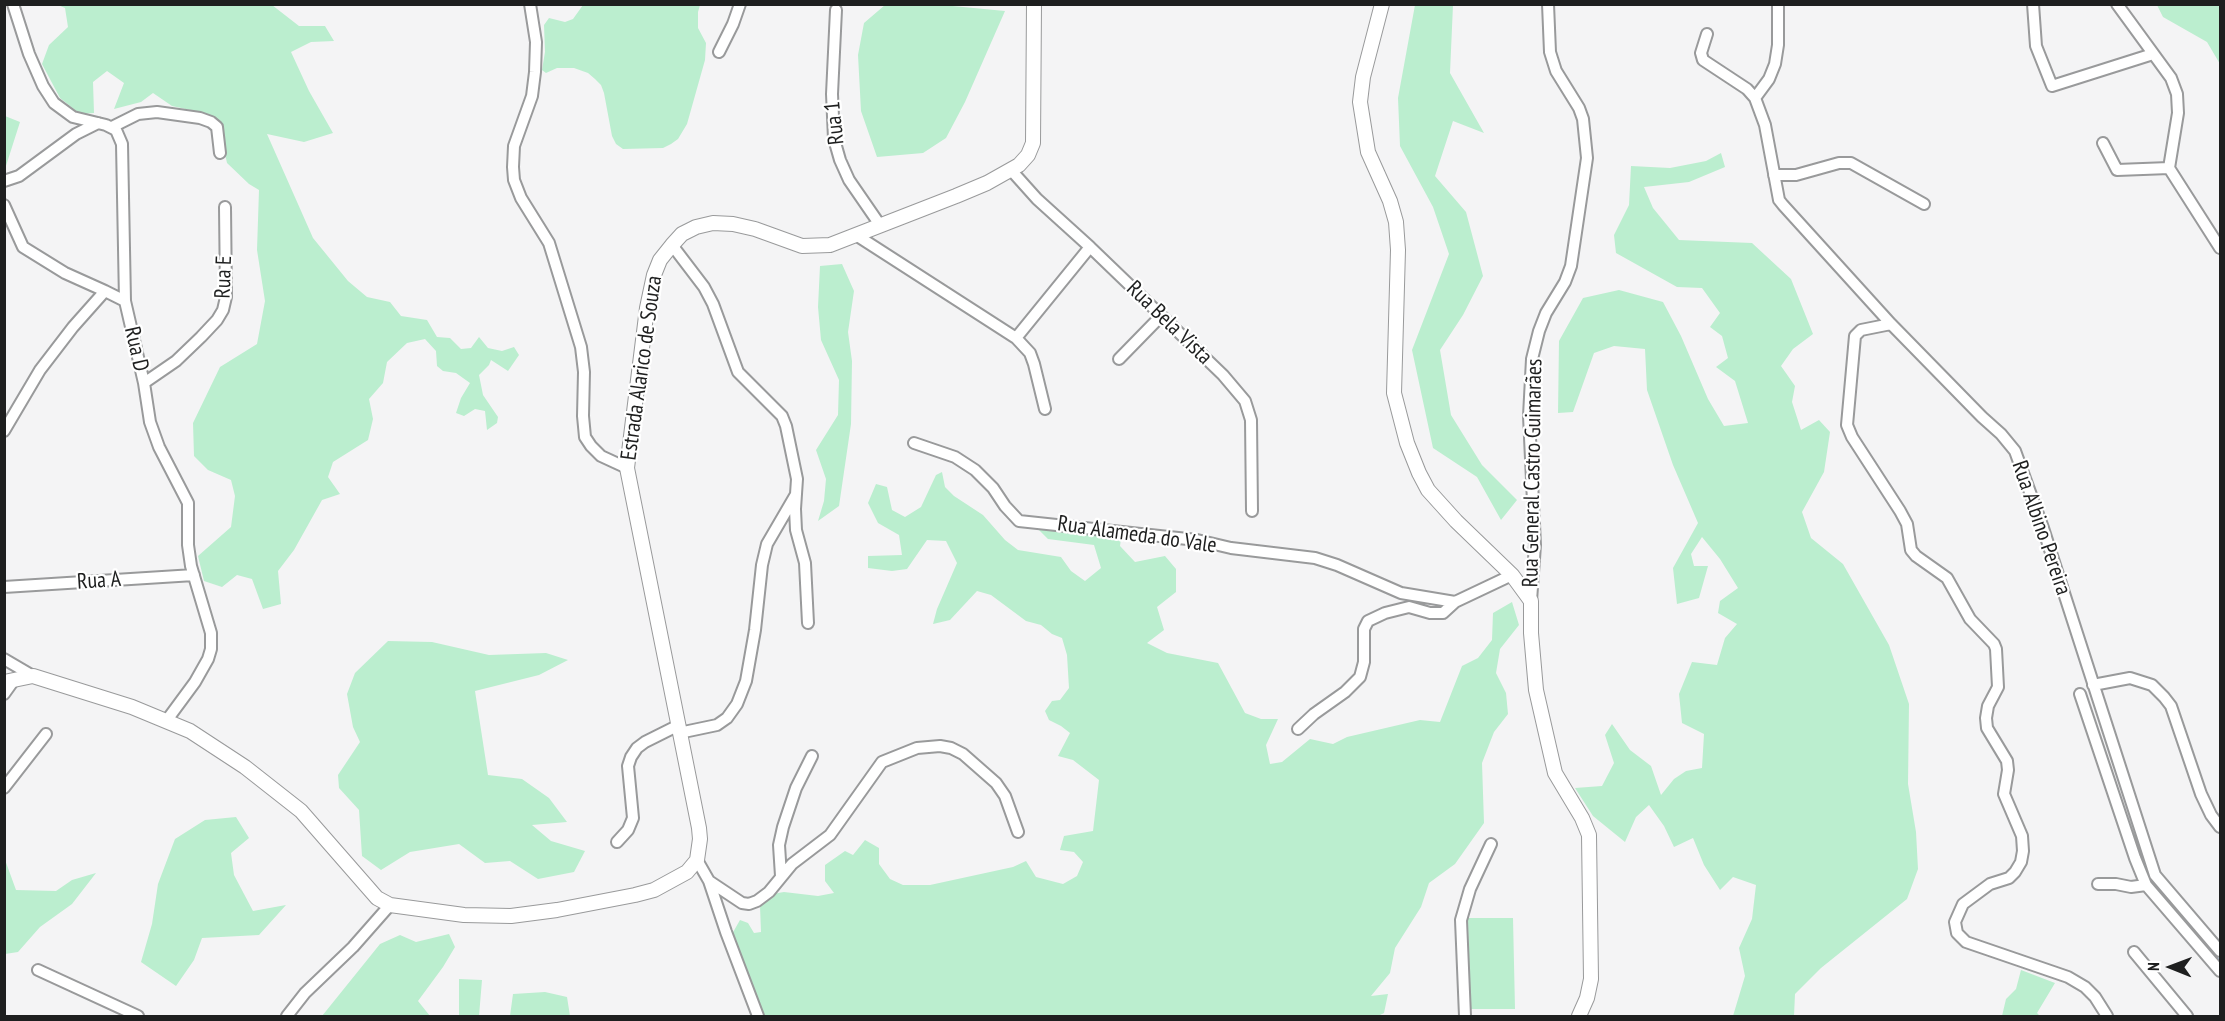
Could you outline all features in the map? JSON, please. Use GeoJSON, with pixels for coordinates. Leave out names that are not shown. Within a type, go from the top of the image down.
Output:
{"type":"FeatureCollection","features":[{"type":"Feature","properties":{"kind":"main road","name":"Estrada Alarico de Souza"},"geometry":{"type":"LineString","coordinates":[[697,860],[699,828],[627,468],[649,291],[660,260],[682,234],[696,226],[713,223],[733,224],[755,229],[802,246],[830,245],[956,196],[1011,170],[1028,155],[1033,143],[1034,4]]}},
{"type":"Feature","properties":{"kind":"main road"},"geometry":{"type":"LineString","coordinates":[[1382,4],[1363,77],[1360,102],[1368,152],[1390,201],[1396,222],[1398,249],[1394,393],[1407,443],[1428,490],[1456,521],[1512,575],[1531,601],[1536,690],[1548,745],[1555,772],[1582,818],[1588,835],[1591,979],[1587,998],[1579,1017]]}},
{"type":"Feature","properties":{"kind":"main road"},"geometry":{"type":"LineString","coordinates":[[9,681],[33,676],[132,707],[190,731],[225,753],[301,811],[377,898],[390,905],[483,916],[512,916],[557,910],[654,890],[687,872],[697,860]]}},
{"type":"Feature","properties":{"kind":"street"},"geometry":{"type":"LineString","coordinates":[[13,4],[29,54],[43,86],[54,103],[73,117],[112,127],[138,114],[170,113],[200,118],[217,127],[220,153]]}},
{"type":"Feature","properties":{"kind":"street"},"geometry":{"type":"LineString","coordinates":[[530,4],[536,42],[535,72],[532,96],[514,146],[514,180],[521,198],[549,243],[581,347],[585,372],[583,416],[585,437],[601,456],[627,468]]}},
{"type":"Feature","properties":{"kind":"street"},"geometry":{"type":"LineString","coordinates":[[720,52],[740,4]]}},
{"type":"Feature","properties":{"kind":"street","name":"Rua General Castro Guimarães"},"geometry":{"type":"LineString","coordinates":[[1531,601],[1535,544],[1529,416],[1532,359],[1546,313],[1565,282],[1571,266],[1587,158],[1583,119],[1579,108],[1556,71],[1550,52],[1548,4]]}},
{"type":"Feature","properties":{"kind":"street"},"geometry":{"type":"LineString","coordinates":[[1707,34],[1701,53],[1703,60],[1747,89],[1755,98],[1775,64],[1778,45],[1778,4]]}},
{"type":"Feature","properties":{"kind":"street"},"geometry":{"type":"LineString","coordinates":[[2033,4],[2036,46],[2052,86],[2152,54]]}},
{"type":"Feature","properties":{"kind":"street"},"geometry":{"type":"LineString","coordinates":[[2117,4],[2171,78],[2177,94],[2178,113],[2169,168],[2220,248]]}},
{"type":"Feature","properties":{"kind":"street","name":"Rua 1"},"geometry":{"type":"LineString","coordinates":[[836,10],[832,94],[834,139],[849,180],[880,225]]}},
{"type":"Feature","properties":{"kind":"street","name":"Rua Albino Pereira"},"geometry":{"type":"LineString","coordinates":[[1755,98],[1765,125],[1779,200],[1891,324],[2001,434],[2015,451],[2043,528],[2155,875],[2220,951]]}},
{"type":"Feature","properties":{"kind":"street"},"geometry":{"type":"LineString","coordinates":[[4,181],[19,176],[76,134],[98,123]]}},
{"type":"Feature","properties":{"kind":"street","name":"Rua D"},"geometry":{"type":"LineString","coordinates":[[112,127],[120,136],[123,144],[125,301],[144,383],[150,422],[159,447],[188,503],[188,545],[194,575],[212,633],[211,649],[195,682],[167,720]]}},
{"type":"Feature","properties":{"kind":"street"},"geometry":{"type":"LineString","coordinates":[[2103,143],[2116,170],[2169,168]]}},
{"type":"Feature","properties":{"kind":"street"},"geometry":{"type":"LineString","coordinates":[[1774,175],[1796,175],[1839,163],[1851,163],[1924,204]]}},
{"type":"Feature","properties":{"kind":"street","name":"Rua Bela Vista"},"geometry":{"type":"LineString","coordinates":[[1011,170],[1037,199],[1090,247],[1239,393],[1248,408],[1251,420],[1252,511]]}},
{"type":"Feature","properties":{"kind":"street"},"geometry":{"type":"LineString","coordinates":[[4,205],[23,247],[65,273],[125,301]]}},
{"type":"Feature","properties":{"kind":"street","name":"Rua E"},"geometry":{"type":"LineString","coordinates":[[144,383],[176,361],[209,328],[223,310],[226,297],[225,207]]}},
{"type":"Feature","properties":{"kind":"street"},"geometry":{"type":"LineString","coordinates":[[856,235],[1016,338],[1030,353],[1045,409]]}},
{"type":"Feature","properties":{"kind":"street"},"geometry":{"type":"LineString","coordinates":[[672,245],[708,295],[738,372],[782,416],[786,426],[797,479],[796,530],[805,563],[808,624]]}},
{"type":"Feature","properties":{"kind":"street"},"geometry":{"type":"LineString","coordinates":[[1016,338],[1090,247]]}},
{"type":"Feature","properties":{"kind":"street"},"geometry":{"type":"LineString","coordinates":[[4,431],[40,370],[72,327],[105,291]]}},
{"type":"Feature","properties":{"kind":"street"},"geometry":{"type":"LineString","coordinates":[[1119,359],[1161,316]]}},
{"type":"Feature","properties":{"kind":"street"},"geometry":{"type":"LineString","coordinates":[[1891,324],[1861,330],[1855,336],[1847,425],[1852,437],[1900,510],[1907,524],[1911,550],[1947,578],[1970,619],[1996,649],[1998,687],[1988,706],[1987,728],[2007,761],[2008,770],[2004,794],[2022,836],[2021,862],[2015,872],[2009,878],[1990,884],[1963,904],[1955,921],[1957,933],[1966,942],[2068,977],[2085,987],[2095,997],[2107,1017]]}},
{"type":"Feature","properties":{"kind":"street","name":"Rua Alameda do Vale"},"geometry":{"type":"LineString","coordinates":[[914,443],[955,457],[975,470],[993,488],[1019,521],[1197,540],[1254,551],[1315,558],[1337,565],[1401,593],[1455,602]]}},
{"type":"Feature","properties":{"kind":"street"},"geometry":{"type":"LineString","coordinates":[[616,842],[628,830],[633,818],[628,766],[637,748],[645,742],[678,729],[717,725],[727,718],[737,704],[746,681],[767,544],[797,492]]}},
{"type":"Feature","properties":{"kind":"street","name":"Rua A"},"geometry":{"type":"LineString","coordinates":[[4,587],[194,575]]}},
{"type":"Feature","properties":{"kind":"street"},"geometry":{"type":"LineString","coordinates":[[1298,729],[1314,714],[1351,687],[1360,677],[1364,662],[1364,628],[1368,621],[1385,613],[1408,607],[1430,613],[1443,613],[1455,602],[1512,575]]}},
{"type":"Feature","properties":{"kind":"street"},"geometry":{"type":"LineString","coordinates":[[4,659],[33,676]]}},
{"type":"Feature","properties":{"kind":"street"},"geometry":{"type":"LineString","coordinates":[[2093,685],[2130,678],[2152,686],[2164,697],[2171,706],[2201,794],[2211,815],[2220,827]]}},
{"type":"Feature","properties":{"kind":"street"},"geometry":{"type":"LineString","coordinates":[[4,694],[9,681]]}},
{"type":"Feature","properties":{"kind":"street"},"geometry":{"type":"LineString","coordinates":[[2080,694],[2146,885],[2220,971]]}},
{"type":"Feature","properties":{"kind":"street"},"geometry":{"type":"LineString","coordinates":[[4,788],[46,734]]}},
{"type":"Feature","properties":{"kind":"street"},"geometry":{"type":"LineString","coordinates":[[710,881],[735,899],[748,904],[757,902],[769,892],[792,864],[830,835],[882,762],[917,748],[951,748],[963,754],[996,783],[1005,796],[1018,832]]}},
{"type":"Feature","properties":{"kind":"street"},"geometry":{"type":"LineString","coordinates":[[781,876],[779,845],[783,826],[796,788],[812,756]]}},
{"type":"Feature","properties":{"kind":"street"},"geometry":{"type":"LineString","coordinates":[[1465,1017],[1461,920],[1474,879],[1491,844]]}},
{"type":"Feature","properties":{"kind":"street"},"geometry":{"type":"LineString","coordinates":[[697,860],[710,881],[758,1017]]}},
{"type":"Feature","properties":{"kind":"street"},"geometry":{"type":"LineString","coordinates":[[2098,884],[2131,887],[2146,885]]}},
{"type":"Feature","properties":{"kind":"street"},"geometry":{"type":"LineString","coordinates":[[287,1017],[305,993],[353,947],[390,905]]}},
{"type":"Feature","properties":{"kind":"street"},"geometry":{"type":"LineString","coordinates":[[2134,952],[2187,1017]]}},
{"type":"Feature","properties":{"kind":"street"},"geometry":{"type":"LineString","coordinates":[[38,970],[138,1017]]}},
{"type":"Feature","properties":{"kind":"green space"},"geometry":{"type":"Polygon","coordinates":[[[58,5],[272,5],[299,26],[325,26],[334,41],[311,42],[291,52],[309,91],[333,133],[304,142],[267,134],[313,238],[348,281],[367,297],[390,302],[401,316],[427,320],[437,337],[450,338],[461,349],[471,348],[479,337],[488,348],[502,351],[514,347],[519,355],[508,371],[491,360],[479,375],[483,395],[498,417],[497,423],[487,430],[485,411],[475,409],[464,416],[456,413],[461,398],[470,383],[456,373],[443,371],[437,366],[436,351],[425,339],[407,343],[387,362],[383,383],[369,399],[373,419],[368,440],[333,462],[328,477],[340,494],[322,500],[294,550],[278,571],[281,604],[263,609],[252,579],[237,575],[222,587],[204,581],[198,556],[231,527],[235,496],[231,480],[208,470],[194,456],[193,423],[220,367],[257,344],[265,301],[257,250],[259,190],[249,184],[227,163],[219,126],[204,113],[172,106],[153,93],[141,102],[114,109],[124,83],[107,71],[93,82],[94,113],[80,114],[60,98],[42,64],[49,45],[68,27],[65,8],[58,5]]]}},
{"type":"Feature","properties":{"kind":"green space"},"geometry":{"type":"Polygon","coordinates":[[[583,5],[700,5],[698,28],[706,43],[705,60],[687,124],[678,139],[671,144],[663,148],[623,149],[616,144],[612,136],[604,93],[601,85],[595,79],[588,73],[574,68],[557,68],[546,73],[542,70],[545,52],[544,25],[549,18],[565,22],[573,19],[583,5]]]}},
{"type":"Feature","properties":{"kind":"green space"},"geometry":{"type":"Polygon","coordinates":[[[885,5],[942,5],[1005,11],[965,102],[946,138],[923,153],[877,157],[861,111],[858,55],[864,23],[885,5]]]}},
{"type":"Feature","properties":{"kind":"green space"},"geometry":{"type":"Polygon","coordinates":[[[1415,5],[1453,5],[1450,73],[1484,133],[1453,121],[1435,176],[1466,212],[1483,276],[1463,315],[1440,350],[1451,415],[1482,465],[1517,500],[1501,520],[1477,477],[1433,448],[1412,350],[1449,254],[1433,207],[1400,146],[1398,98],[1415,5]]]}},
{"type":"Feature","properties":{"kind":"green space"},"geometry":{"type":"Polygon","coordinates":[[[2157,5],[2220,5],[2220,64],[2207,42],[2163,17],[2157,5]]]}},
{"type":"Feature","properties":{"kind":"green space"},"geometry":{"type":"Polygon","coordinates":[[[5,116],[20,122],[4,169],[5,116]]]}},
{"type":"Feature","properties":{"kind":"green space"},"geometry":{"type":"Polygon","coordinates":[[[1721,153],[1725,167],[1689,182],[1644,187],[1653,208],[1679,240],[1752,243],[1791,279],[1813,334],[1793,349],[1781,366],[1795,386],[1792,402],[1801,430],[1819,420],[1830,432],[1824,472],[1802,512],[1811,538],[1843,564],[1889,645],[1909,704],[1908,784],[1916,832],[1918,869],[1907,899],[1821,968],[1795,994],[1794,1016],[1733,1016],[1745,976],[1739,948],[1752,919],[1756,885],[1733,877],[1720,890],[1704,865],[1693,838],[1674,847],[1664,826],[1649,805],[1636,817],[1625,842],[1593,816],[1575,788],[1602,786],[1614,763],[1605,735],[1612,724],[1630,750],[1651,766],[1661,795],[1674,779],[1686,771],[1702,768],[1704,734],[1682,723],[1679,694],[1692,662],[1717,665],[1725,638],[1737,624],[1718,613],[1720,601],[1738,588],[1720,559],[1702,537],[1691,554],[1694,566],[1708,566],[1699,598],[1677,604],[1673,568],[1698,523],[1673,465],[1647,390],[1645,349],[1614,346],[1594,353],[1573,412],[1558,413],[1559,341],[1583,298],[1619,290],[1663,302],[1681,336],[1708,399],[1724,426],[1748,423],[1735,381],[1716,367],[1728,358],[1722,336],[1710,327],[1720,313],[1702,288],[1677,287],[1616,253],[1614,235],[1629,205],[1631,166],[1670,168],[1706,161],[1721,153]]]}},
{"type":"Feature","properties":{"kind":"green space"},"geometry":{"type":"Polygon","coordinates":[[[842,264],[854,291],[848,332],[852,361],[851,424],[839,506],[818,521],[824,501],[826,479],[816,450],[838,415],[839,380],[821,340],[818,307],[820,266],[842,264]]]}},
{"type":"Feature","properties":{"kind":"green space"},"geometry":{"type":"Polygon","coordinates":[[[942,472],[945,487],[954,496],[983,515],[1005,540],[1018,550],[1061,557],[1071,571],[1085,581],[1101,568],[1094,545],[1048,539],[1038,529],[1032,517],[1058,531],[1075,521],[1122,531],[1120,546],[1135,562],[1165,556],[1176,569],[1176,592],[1157,607],[1164,630],[1147,643],[1167,653],[1218,663],[1245,713],[1261,719],[1278,719],[1266,745],[1270,764],[1282,762],[1310,739],[1333,744],[1347,737],[1420,720],[1440,722],[1462,666],[1478,658],[1492,640],[1493,613],[1512,602],[1519,625],[1500,649],[1496,673],[1506,693],[1508,714],[1494,732],[1482,763],[1484,823],[1455,864],[1429,883],[1421,907],[1395,948],[1390,973],[1371,996],[1388,994],[1384,1013],[1378,1016],[763,1016],[732,934],[740,920],[748,923],[754,933],[761,932],[760,906],[772,894],[784,892],[818,896],[834,893],[825,881],[825,865],[845,851],[853,855],[865,840],[879,848],[879,864],[890,879],[903,885],[930,885],[1013,867],[1026,861],[1036,877],[1063,884],[1077,876],[1083,862],[1074,852],[1060,850],[1064,836],[1093,831],[1099,780],[1073,760],[1058,756],[1070,733],[1049,720],[1045,711],[1052,701],[1060,700],[1069,688],[1067,655],[1062,638],[1052,634],[1041,625],[1026,621],[991,595],[977,591],[950,620],[933,624],[957,563],[946,541],[927,540],[907,569],[892,571],[868,568],[868,556],[902,555],[899,535],[878,523],[868,503],[876,484],[887,487],[892,510],[905,517],[921,507],[936,475],[942,472]]]}},
{"type":"Feature","properties":{"kind":"green space"},"geometry":{"type":"Polygon","coordinates":[[[388,641],[432,642],[489,655],[546,653],[568,660],[539,675],[475,691],[488,775],[522,779],[549,798],[567,822],[532,825],[551,841],[585,851],[574,872],[538,879],[510,861],[485,863],[459,844],[410,852],[381,870],[362,856],[359,810],[339,788],[338,775],[360,742],[353,727],[347,694],[355,673],[388,641]]]}},
{"type":"Feature","properties":{"kind":"green space"},"geometry":{"type":"Polygon","coordinates":[[[236,817],[249,838],[231,853],[234,875],[253,911],[286,905],[259,935],[202,938],[194,960],[176,986],[141,962],[152,924],[158,884],[175,839],[205,820],[236,817]]]}},
{"type":"Feature","properties":{"kind":"green space"},"geometry":{"type":"Polygon","coordinates":[[[4,857],[16,890],[56,891],[72,880],[96,873],[72,904],[40,927],[18,952],[5,954],[4,857]]]}},
{"type":"Feature","properties":{"kind":"green space"},"geometry":{"type":"Polygon","coordinates":[[[1468,918],[1513,918],[1515,1009],[1469,1009],[1468,918]]]}},
{"type":"Feature","properties":{"kind":"green space"},"geometry":{"type":"Polygon","coordinates":[[[449,934],[455,947],[418,1001],[430,1016],[322,1016],[380,944],[400,935],[416,942],[449,934]]]}},
{"type":"Feature","properties":{"kind":"green space"},"geometry":{"type":"Polygon","coordinates":[[[2021,970],[2055,983],[2037,1013],[2040,1016],[2002,1016],[2006,999],[2016,989],[2021,970]]]}},
{"type":"Feature","properties":{"kind":"green space"},"geometry":{"type":"Polygon","coordinates":[[[459,979],[482,980],[479,1016],[459,1016],[459,979]]]}},
{"type":"Feature","properties":{"kind":"green space"},"geometry":{"type":"Polygon","coordinates":[[[545,992],[567,997],[570,1016],[510,1016],[513,994],[545,992]]]}},
{"type":"Feature","properties":{"kind":"waterway"},"geometry":{"type":"LineString","coordinates":[[2147,873],[2154,886],[2220,962]]}}]}
